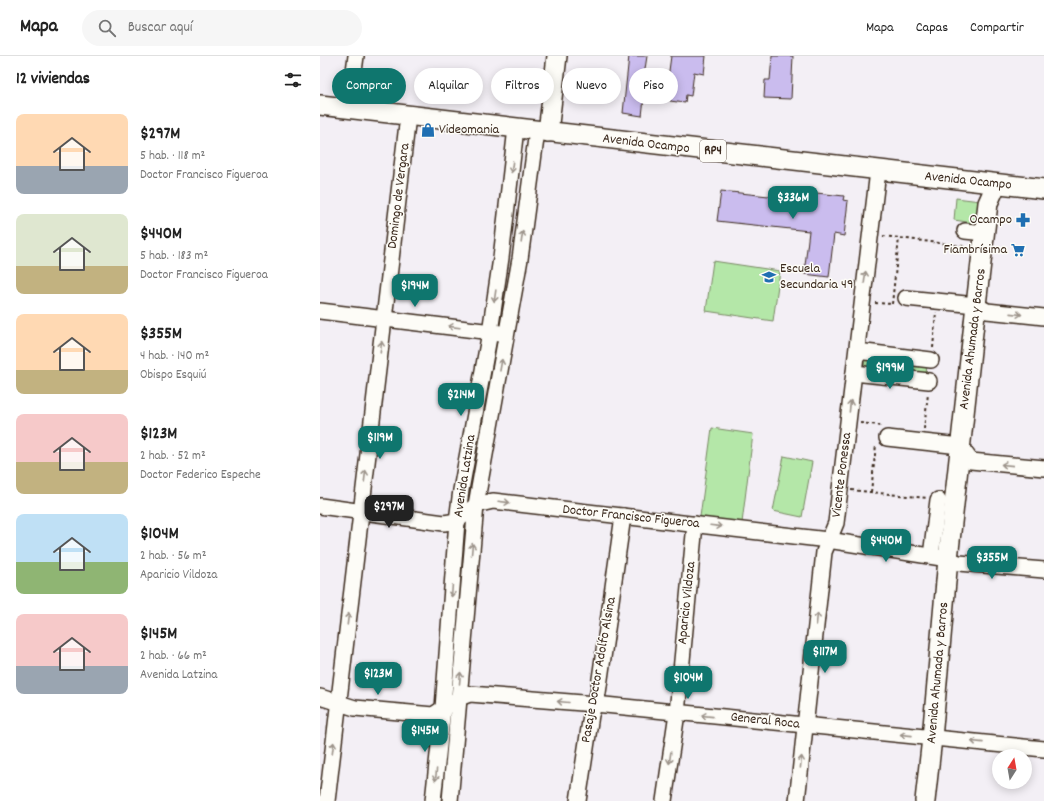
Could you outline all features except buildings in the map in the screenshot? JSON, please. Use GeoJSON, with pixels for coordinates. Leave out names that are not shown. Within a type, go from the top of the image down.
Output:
{"type":"FeatureCollection","features":[{"type":"Feature","properties":{"kind":"main road"},"geometry":{"type":"LineString","coordinates":[[542,131],[557,56]]}},
{"type":"Feature","properties":{"kind":"main road","name":"Avenida Ocampo"},"geometry":{"type":"LineString","coordinates":[[320,106],[1044,190]]}},
{"type":"Feature","properties":{"kind":"main road","name":"Avenida Ahumada y Barros"},"geometry":{"type":"LineString","coordinates":[[982,308],[985,233],[988,203],[996,185]]}},
{"type":"Feature","properties":{"kind":"main road","name":"Avenida Ahumada y Barros"},"geometry":{"type":"LineString","coordinates":[[936,801],[946,559],[966,454],[982,308],[1000,203],[996,185]]}},
{"type":"Feature","properties":{"kind":"main road","name":"Avenida Ahumada y Barros"},"geometry":{"type":"LineString","coordinates":[[925,801],[938,738]]}},
{"type":"Feature","properties":{"kind":"street"},"geometry":{"type":"LineString","coordinates":[[349,109],[356,56]]}},
{"type":"Feature","properties":{"kind":"street","name":"Domingo de Vergara"},"geometry":{"type":"LineString","coordinates":[[327,801],[408,116]]}},
{"type":"Feature","properties":{"kind":"street","name":"Avenida Latzina"},"geometry":{"type":"LineString","coordinates":[[433,801],[443,708],[457,521],[490,332],[501,258],[516,128]]}},
{"type":"Feature","properties":{"kind":"street","name":"Avenida Latzina"},"geometry":{"type":"LineString","coordinates":[[450,801],[476,505],[542,131]]}},
{"type":"Feature","properties":{"kind":"street","name":"Vicente Ponessa"},"geometry":{"type":"LineString","coordinates":[[797,801],[824,552],[836,523],[878,171]]}},
{"type":"Feature","properties":{"kind":"street"},"geometry":{"type":"LineString","coordinates":[[965,231],[985,233]]}},
{"type":"Feature","properties":{"kind":"street"},"geometry":{"type":"LineString","coordinates":[[906,298],[1044,317]]}},
{"type":"Feature","properties":{"kind":"street"},"geometry":{"type":"LineString","coordinates":[[320,311],[507,333]]}},
{"type":"Feature","properties":{"kind":"street"},"geometry":{"type":"LineString","coordinates":[[857,351],[931,360]]}},
{"type":"Feature","properties":{"kind":"street"},"geometry":{"type":"LineString","coordinates":[[854,373],[929,381]]}},
{"type":"Feature","properties":{"kind":"street"},"geometry":{"type":"LineString","coordinates":[[881,437],[1044,468]]}},
{"type":"Feature","properties":{"kind":"street"},"geometry":{"type":"LineString","coordinates":[[938,500],[946,559]]}},
{"type":"Feature","properties":{"kind":"street","name":"Doctor Francisco Figueroa"},"geometry":{"type":"LineString","coordinates":[[457,521],[476,505],[493,501],[828,540],[946,559],[1044,570]]}},
{"type":"Feature","properties":{"kind":"street"},"geometry":{"type":"LineString","coordinates":[[320,506],[444,524],[457,521]]}},
{"type":"Feature","properties":{"kind":"street","name":"Pasaje Doctor Adolfo Alsina"},"geometry":{"type":"LineString","coordinates":[[578,801],[591,715],[598,693],[623,516]]}},
{"type":"Feature","properties":{"kind":"street","name":"Aparicio Vildoza"},"geometry":{"type":"LineString","coordinates":[[664,801],[676,713],[695,524]]}},
{"type":"Feature","properties":{"kind":"street","name":"General Roca"},"geometry":{"type":"LineString","coordinates":[[320,697],[354,708],[433,715],[459,698],[470,694],[595,704],[1044,749]]}},
{"type":"Feature","properties":{"kind":"path"},"geometry":{"type":"LineString","coordinates":[[870,234],[963,246],[965,231]]}},
{"type":"Feature","properties":{"kind":"path"},"geometry":{"type":"LineString","coordinates":[[892,304],[900,238]]}},
{"type":"Feature","properties":{"kind":"path"},"geometry":{"type":"LineString","coordinates":[[862,301],[892,304],[906,298]]}},
{"type":"Feature","properties":{"kind":"path"},"geometry":{"type":"LineString","coordinates":[[848,422],[879,426]]}},
{"type":"Feature","properties":{"kind":"path"},"geometry":{"type":"LineString","coordinates":[[871,492],[881,437],[879,426]]}},
{"type":"Feature","properties":{"kind":"path"},"geometry":{"type":"LineString","coordinates":[[879,426],[881,437]]}},
{"type":"Feature","properties":{"kind":"path"},"geometry":{"type":"LineString","coordinates":[[840,488],[938,500]]}},
{"type":"Feature","properties":{"kind":"green space"},"geometry":{"type":"Polygon","coordinates":[[[956,198],[980,201],[980,224],[954,220],[956,198]]]}},
{"type":"Feature","properties":{"kind":"green space"},"geometry":{"type":"Polygon","coordinates":[[[713,261],[780,271],[773,321],[706,311],[713,261]]]}},
{"type":"Feature","properties":{"kind":"green space"},"geometry":{"type":"Polygon","coordinates":[[[865,357],[927,363],[926,376],[864,369],[865,357]]]}},
{"type":"Feature","properties":{"kind":"green space"},"geometry":{"type":"Polygon","coordinates":[[[712,428],[753,434],[742,523],[700,517],[712,428]]]}},
{"type":"Feature","properties":{"kind":"green space"},"geometry":{"type":"Polygon","coordinates":[[[784,456],[812,462],[802,517],[773,511],[784,456]]]}},
{"type":"Feature","properties":{"kind":"place","name":"Videomania"},"geometry":{"type":"Point","coordinates":[428,130]}},
{"type":"Feature","properties":{"kind":"place","name":"Ocampo"},"geometry":{"type":"Point","coordinates":[1023,220]}},
{"type":"Feature","properties":{"kind":"place","name":"Fiambrísima"},"geometry":{"type":"Point","coordinates":[1018,250]}},
{"type":"Feature","properties":{"kind":"place","name":"Escuela Secundaria 49"},"geometry":{"type":"Point","coordinates":[769,277]}}]}
